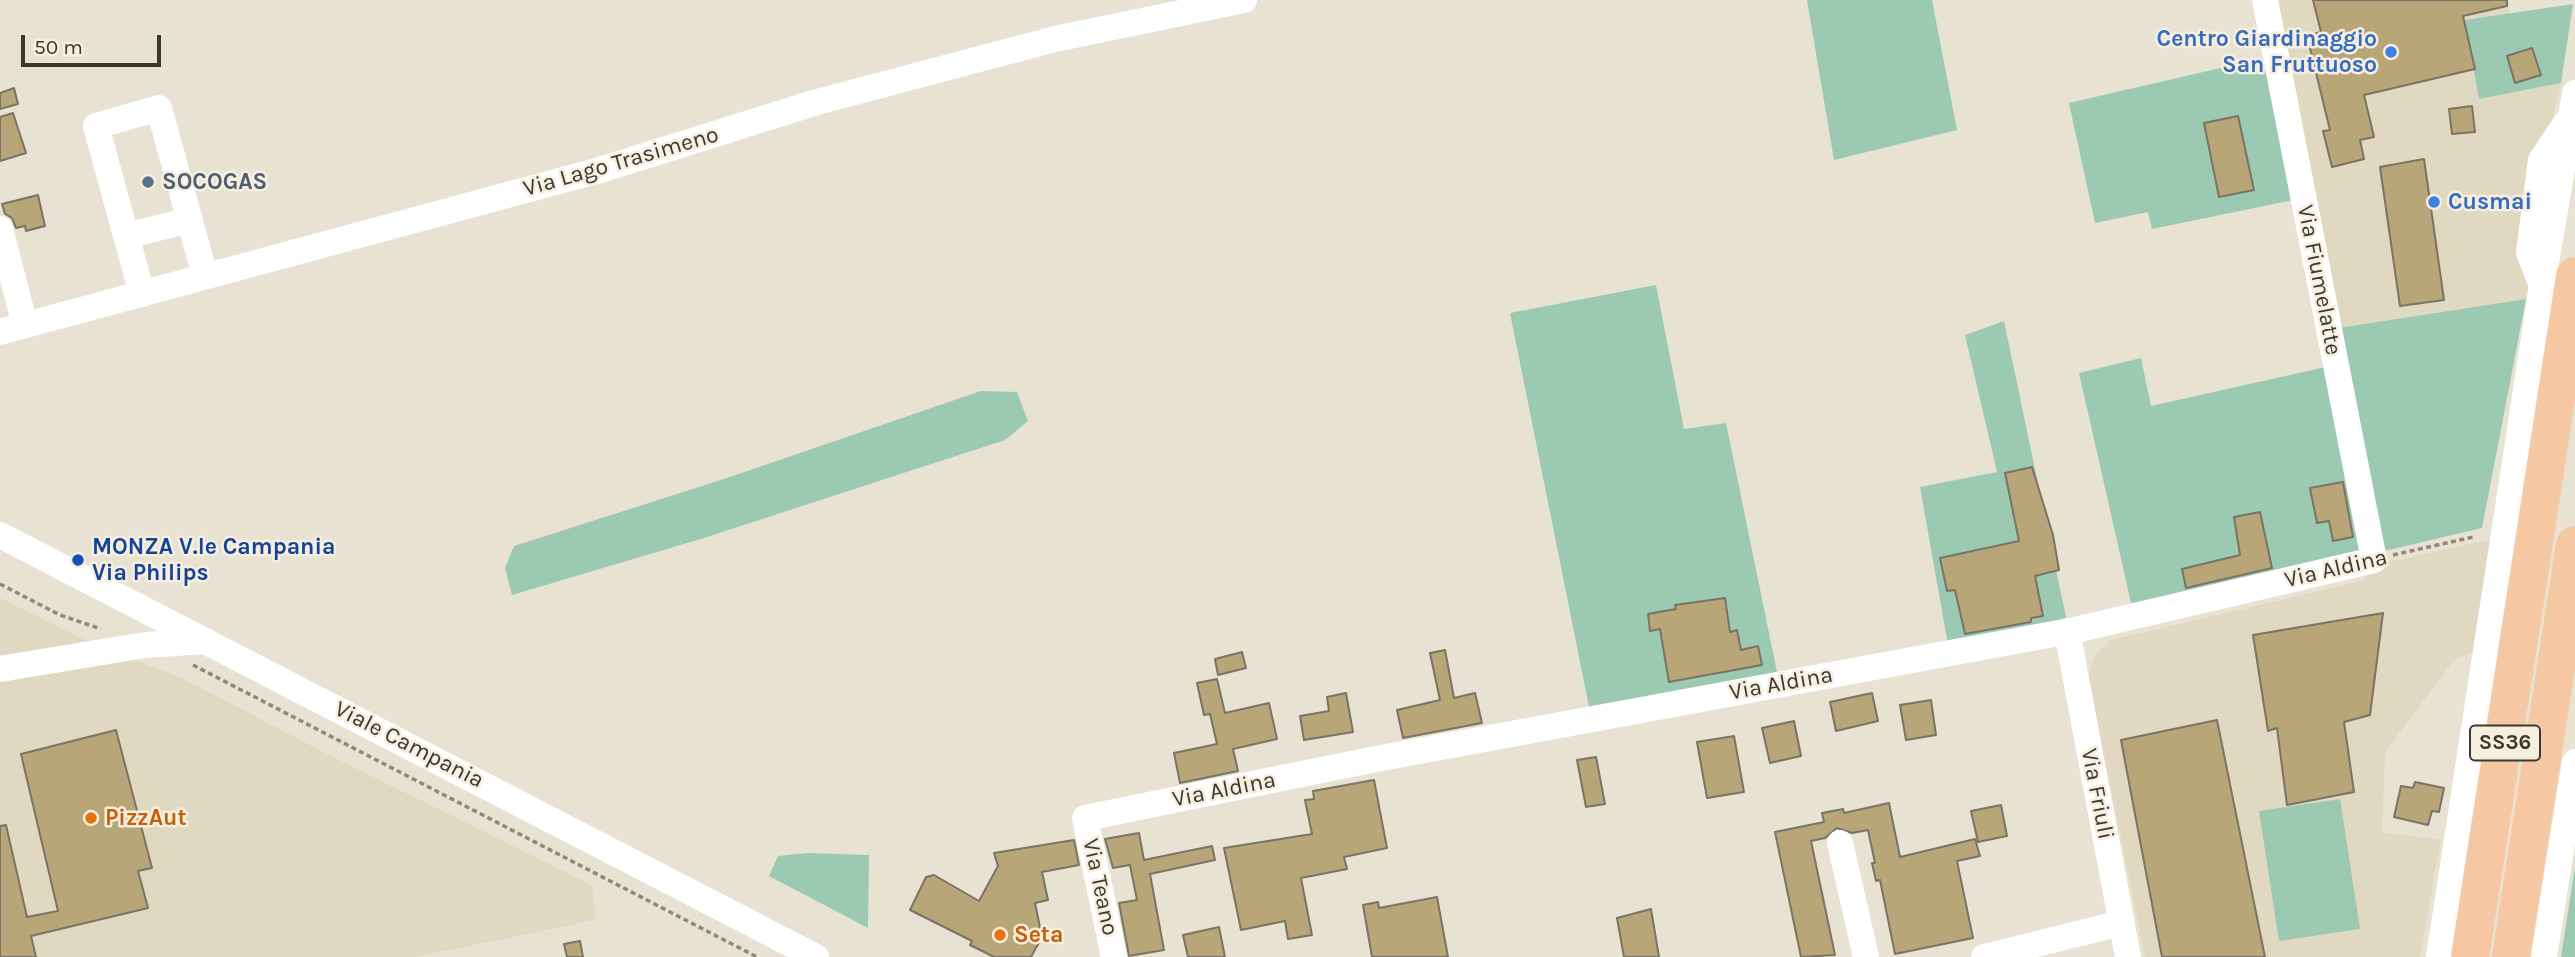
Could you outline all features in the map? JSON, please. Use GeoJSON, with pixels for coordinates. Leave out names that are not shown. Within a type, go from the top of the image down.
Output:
{"type":"FeatureCollection","features":[{"type":"Feature","properties":{"kind":"highway","name":"SS36"},"geometry":{"type":"LineString","coordinates":[[2470,957],[2558,281]]}},
{"type":"Feature","properties":{"kind":"highway","name":"SS36"},"geometry":{"type":"LineString","coordinates":[[2511,957],[2575,545]]}},
{"type":"Feature","properties":{"kind":"street","name":"Via Lago Trasimeno"},"geometry":{"type":"LineString","coordinates":[[0,332],[587,174],[817,102],[1029,46],[1244,0]]}},
{"type":"Feature","properties":{"kind":"street","name":"Via Fiumelatte"},"geometry":{"type":"LineString","coordinates":[[2265,0],[2374,560]]}},
{"type":"Feature","properties":{"kind":"street"},"geometry":{"type":"LineString","coordinates":[[2558,281],[2529,252],[2530,185],[2574,103]]}},
{"type":"Feature","properties":{"kind":"street"},"geometry":{"type":"LineString","coordinates":[[2439,957],[2558,281],[2574,103]]}},
{"type":"Feature","properties":{"kind":"street"},"geometry":{"type":"LineString","coordinates":[[142,294],[96,126],[159,108],[205,276]]}},
{"type":"Feature","properties":{"kind":"street"},"geometry":{"type":"LineString","coordinates":[[126,236],[190,220]]}},
{"type":"Feature","properties":{"kind":"street"},"geometry":{"type":"LineString","coordinates":[[0,229],[25,326]]}},
{"type":"Feature","properties":{"kind":"street","name":"Viale Campania"},"geometry":{"type":"LineString","coordinates":[[0,535],[816,957]]}},
{"type":"Feature","properties":{"kind":"street","name":"Via Aldina"},"geometry":{"type":"LineString","coordinates":[[1085,818],[1376,759],[2067,631],[2374,560]]}},
{"type":"Feature","properties":{"kind":"street","name":"Via Friuli"},"geometry":{"type":"LineString","coordinates":[[2067,631],[2128,957]]}},
{"type":"Feature","properties":{"kind":"street"},"geometry":{"type":"LineString","coordinates":[[0,669],[145,645],[208,641]]}},
{"type":"Feature","properties":{"kind":"street"},"geometry":{"type":"LineString","coordinates":[[2544,957],[2575,762]]}},
{"type":"Feature","properties":{"kind":"street","name":"Via Teano"},"geometry":{"type":"LineString","coordinates":[[1085,818],[1114,957]]}},
{"type":"Feature","properties":{"kind":"street"},"geometry":{"type":"LineString","coordinates":[[1840,843],[1866,957]]}},
{"type":"Feature","properties":{"kind":"street"},"geometry":{"type":"LineString","coordinates":[[1984,957],[2121,923]]}},
{"type":"Feature","properties":{"kind":"path","name":"Via Aldina"},"geometry":{"type":"LineString","coordinates":[[2374,560],[2473,537]]}},
{"type":"Feature","properties":{"kind":"path"},"geometry":{"type":"LineString","coordinates":[[0,584],[60,615],[145,645],[217,676],[757,957]]}},
{"type":"Feature","properties":{"kind":"shaded area"},"geometry":{"type":"Polygon","coordinates":[[[2273,0],[2508,0],[2510,12],[2479,98],[2561,83],[2547,142],[2526,299],[2338,328],[2273,0]]]}},
{"type":"Feature","properties":{"kind":"shaded area"},"geometry":{"type":"Polygon","coordinates":[[[2493,539],[2473,652],[2454,660],[2385,752],[2382,833],[2441,839],[2420,957],[2145,957],[2088,676],[2095,655],[2111,640],[2366,580],[2366,567],[2493,539]]]}},
{"type":"Feature","properties":{"kind":"shaded area"},"geometry":{"type":"Polygon","coordinates":[[[0,598],[83,639],[186,680],[329,755],[592,885],[595,920],[415,957],[0,957],[0,598]]]}},
{"type":"Feature","properties":{"kind":"green space"},"geometry":{"type":"Polygon","coordinates":[[[1807,0],[1932,0],[1957,130],[1834,160],[1807,0]]]}},
{"type":"Feature","properties":{"kind":"green space"},"geometry":{"type":"Polygon","coordinates":[[[2573,4],[2561,83],[2479,99],[2465,20],[2573,4]]]}},
{"type":"Feature","properties":{"kind":"green space"},"geometry":{"type":"Polygon","coordinates":[[[2268,57],[2298,199],[2152,229],[2148,212],[2095,223],[2069,103],[2268,57]]]}},
{"type":"Feature","properties":{"kind":"green space"},"geometry":{"type":"Polygon","coordinates":[[[1656,285],[1684,429],[1726,423],[1778,677],[1590,712],[1510,313],[1656,285]]]}},
{"type":"Feature","properties":{"kind":"green space"},"geometry":{"type":"Polygon","coordinates":[[[2526,299],[2482,528],[2380,552],[2338,328],[2526,299]]]}},
{"type":"Feature","properties":{"kind":"green space"},"geometry":{"type":"Polygon","coordinates":[[[2004,321],[2067,622],[1948,645],[1920,487],[1997,472],[1965,335],[2004,321]]]}},
{"type":"Feature","properties":{"kind":"green space"},"geometry":{"type":"Polygon","coordinates":[[[2141,358],[2151,406],[2330,366],[2367,554],[2132,607],[2079,373],[2141,358]]]}},
{"type":"Feature","properties":{"kind":"green space"},"geometry":{"type":"Polygon","coordinates":[[[981,391],[1017,392],[1028,421],[1005,440],[704,538],[512,595],[505,568],[514,546],[724,479],[981,391]]]}},
{"type":"Feature","properties":{"kind":"green space"},"geometry":{"type":"Polygon","coordinates":[[[2340,799],[2360,929],[2279,941],[2259,811],[2340,799]]]}},
{"type":"Feature","properties":{"kind":"green space"},"geometry":{"type":"Polygon","coordinates":[[[807,853],[869,855],[868,928],[769,876],[778,856],[807,853]]]}},
{"type":"Feature","properties":{"kind":"green space"},"geometry":{"type":"Polygon","coordinates":[[[2575,867],[2575,957],[2561,957],[2575,867]]]}},
{"type":"Feature","properties":{"kind":"building","name":"Centro Giardinaggio San Fruttuoso"},"geometry":{"type":"Polygon","coordinates":[[[2313,0],[2507,0],[2507,6],[2463,16],[2475,69],[2364,95],[2374,137],[2360,140],[2364,159],[2332,167],[2323,131],[2330,130],[2307,36],[2321,32],[2313,0]]]}},
{"type":"Feature","properties":{"kind":"building"},"geometry":{"type":"Polygon","coordinates":[[[2532,48],[2541,75],[2515,83],[2507,56],[2532,48]]]}},
{"type":"Feature","properties":{"kind":"building"},"geometry":{"type":"Polygon","coordinates":[[[14,88],[18,104],[0,109],[0,93],[14,88]]]}},
{"type":"Feature","properties":{"kind":"building"},"geometry":{"type":"Polygon","coordinates":[[[2472,106],[2475,132],[2452,134],[2449,109],[2472,106]]]}},
{"type":"Feature","properties":{"kind":"building"},"geometry":{"type":"Polygon","coordinates":[[[13,113],[26,153],[0,161],[0,117],[13,113]]]}},
{"type":"Feature","properties":{"kind":"building"},"geometry":{"type":"Polygon","coordinates":[[[2238,116],[2254,190],[2219,197],[2204,123],[2238,116]]]}},
{"type":"Feature","properties":{"kind":"building"},"geometry":{"type":"Polygon","coordinates":[[[2424,159],[2444,300],[2400,306],[2380,167],[2424,159]]]}},
{"type":"Feature","properties":{"kind":"building"},"geometry":{"type":"Polygon","coordinates":[[[38,195],[45,226],[26,231],[25,226],[16,228],[12,218],[5,214],[2,204],[38,195]]]}},
{"type":"Feature","properties":{"kind":"building"},"geometry":{"type":"Polygon","coordinates":[[[2032,467],[2053,535],[2059,570],[2035,576],[2043,616],[2031,618],[2031,622],[1965,634],[1955,590],[1947,591],[1940,558],[2019,541],[2005,473],[2032,467]]]}},
{"type":"Feature","properties":{"kind":"building"},"geometry":{"type":"Polygon","coordinates":[[[2343,482],[2353,537],[2333,541],[2329,521],[2317,523],[2310,488],[2343,482]]]}},
{"type":"Feature","properties":{"kind":"building"},"geometry":{"type":"Polygon","coordinates":[[[2260,512],[2272,568],[2186,588],[2182,569],[2240,555],[2234,517],[2260,512]]]}},
{"type":"Feature","properties":{"kind":"building"},"geometry":{"type":"Polygon","coordinates":[[[1725,598],[1730,632],[1737,630],[1741,650],[1758,646],[1762,665],[1669,682],[1660,629],[1650,631],[1648,614],[1676,609],[1675,605],[1725,598]]]}},
{"type":"Feature","properties":{"kind":"building"},"geometry":{"type":"Polygon","coordinates":[[[2383,613],[2370,715],[2344,722],[2354,792],[2287,805],[2277,728],[2268,731],[2253,635],[2383,613]]]}},
{"type":"Feature","properties":{"kind":"building"},"geometry":{"type":"Polygon","coordinates":[[[1445,650],[1454,698],[1475,693],[1482,723],[1403,738],[1397,710],[1440,700],[1430,653],[1445,650]]]}},
{"type":"Feature","properties":{"kind":"building"},"geometry":{"type":"Polygon","coordinates":[[[1242,652],[1246,668],[1218,675],[1215,659],[1242,652]]]}},
{"type":"Feature","properties":{"kind":"building"},"geometry":{"type":"Polygon","coordinates":[[[1217,679],[1225,713],[1269,703],[1277,739],[1233,749],[1238,771],[1180,783],[1174,753],[1217,744],[1210,714],[1204,715],[1197,683],[1217,679]]]}},
{"type":"Feature","properties":{"kind":"building"},"geometry":{"type":"Polygon","coordinates":[[[1346,693],[1353,732],[1304,740],[1300,716],[1329,711],[1327,697],[1346,693]]]}},
{"type":"Feature","properties":{"kind":"building"},"geometry":{"type":"Polygon","coordinates":[[[1872,693],[1878,721],[1836,731],[1830,702],[1872,693]]]}},
{"type":"Feature","properties":{"kind":"building"},"geometry":{"type":"Polygon","coordinates":[[[1931,700],[1936,735],[1906,740],[1900,705],[1931,700]]]}},
{"type":"Feature","properties":{"kind":"building"},"geometry":{"type":"Polygon","coordinates":[[[2217,720],[2265,957],[2162,957],[2121,740],[2217,720]]]}},
{"type":"Feature","properties":{"kind":"building"},"geometry":{"type":"Polygon","coordinates":[[[1794,721],[1801,756],[1770,763],[1762,728],[1794,721]]]}},
{"type":"Feature","properties":{"kind":"building"},"geometry":{"type":"Polygon","coordinates":[[[116,730],[152,868],[138,871],[148,908],[31,936],[36,957],[0,957],[0,826],[6,825],[27,917],[58,911],[21,754],[116,730]]]}},
{"type":"Feature","properties":{"kind":"building"},"geometry":{"type":"Polygon","coordinates":[[[1734,736],[1744,792],[1707,798],[1697,742],[1734,736]]]}},
{"type":"Feature","properties":{"kind":"building"},"geometry":{"type":"Polygon","coordinates":[[[1596,757],[1605,804],[1586,807],[1577,760],[1596,757]]]}},
{"type":"Feature","properties":{"kind":"building"},"geometry":{"type":"Polygon","coordinates":[[[1374,780],[1387,848],[1344,857],[1347,869],[1301,878],[1312,935],[1288,939],[1285,921],[1241,930],[1224,848],[1312,834],[1305,800],[1314,799],[1313,791],[1374,780]]]}},
{"type":"Feature","properties":{"kind":"building"},"geometry":{"type":"Polygon","coordinates":[[[2415,782],[2444,788],[2439,812],[2432,811],[2428,825],[2394,817],[2401,786],[2413,788],[2415,782]]]}},
{"type":"Feature","properties":{"kind":"building"},"geometry":{"type":"Polygon","coordinates":[[[1889,803],[1900,857],[1975,839],[1980,856],[1957,861],[1973,938],[1895,954],[1880,880],[1876,881],[1872,863],[1875,863],[1868,830],[1852,833],[1837,828],[1825,838],[1811,841],[1835,955],[1801,957],[1775,832],[1824,822],[1822,813],[1843,809],[1844,813],[1889,803]]]}},
{"type":"Feature","properties":{"kind":"building"},"geometry":{"type":"Polygon","coordinates":[[[2001,805],[2007,836],[1978,842],[1971,811],[2001,805]]]}},
{"type":"Feature","properties":{"kind":"building"},"geometry":{"type":"Polygon","coordinates":[[[1139,833],[1144,860],[1212,846],[1215,860],[1150,874],[1164,950],[1129,956],[1119,903],[1137,900],[1130,865],[1113,868],[1105,839],[1139,833]]]}},
{"type":"Feature","properties":{"kind":"building"},"geometry":{"type":"Polygon","coordinates":[[[1074,840],[1079,865],[1042,872],[1048,900],[1035,903],[1042,937],[1031,957],[994,957],[970,945],[972,941],[910,910],[926,877],[934,875],[979,901],[998,866],[994,853],[1074,840]]]}},
{"type":"Feature","properties":{"kind":"building"},"geometry":{"type":"Polygon","coordinates":[[[1437,897],[1448,957],[1372,957],[1363,905],[1378,902],[1379,908],[1437,897]]]}},
{"type":"Feature","properties":{"kind":"building"},"geometry":{"type":"Polygon","coordinates":[[[1651,909],[1659,957],[1624,957],[1617,918],[1651,909]]]}},
{"type":"Feature","properties":{"kind":"building"},"geometry":{"type":"Polygon","coordinates":[[[1219,927],[1225,957],[1188,957],[1183,935],[1219,927]]]}},
{"type":"Feature","properties":{"kind":"building"},"geometry":{"type":"Polygon","coordinates":[[[580,941],[583,957],[567,957],[564,944],[580,941]]]}},
{"type":"Feature","properties":{"kind":"place","name":"Centro Giardinaggio San Fruttuoso"},"geometry":{"type":"Point","coordinates":[2391,52]}},
{"type":"Feature","properties":{"kind":"place","name":"SOCOGAS"},"geometry":{"type":"Point","coordinates":[148,182]}},
{"type":"Feature","properties":{"kind":"place","name":"Cusmai"},"geometry":{"type":"Point","coordinates":[2434,202]}},
{"type":"Feature","properties":{"kind":"place","name":"MONZA V.le Campania Via Philips"},"geometry":{"type":"Point","coordinates":[78,560]}},
{"type":"Feature","properties":{"kind":"place","name":"PizzAut"},"geometry":{"type":"Point","coordinates":[91,818]}},
{"type":"Feature","properties":{"kind":"place","name":"Seta"},"geometry":{"type":"Point","coordinates":[1000,935]}}]}
